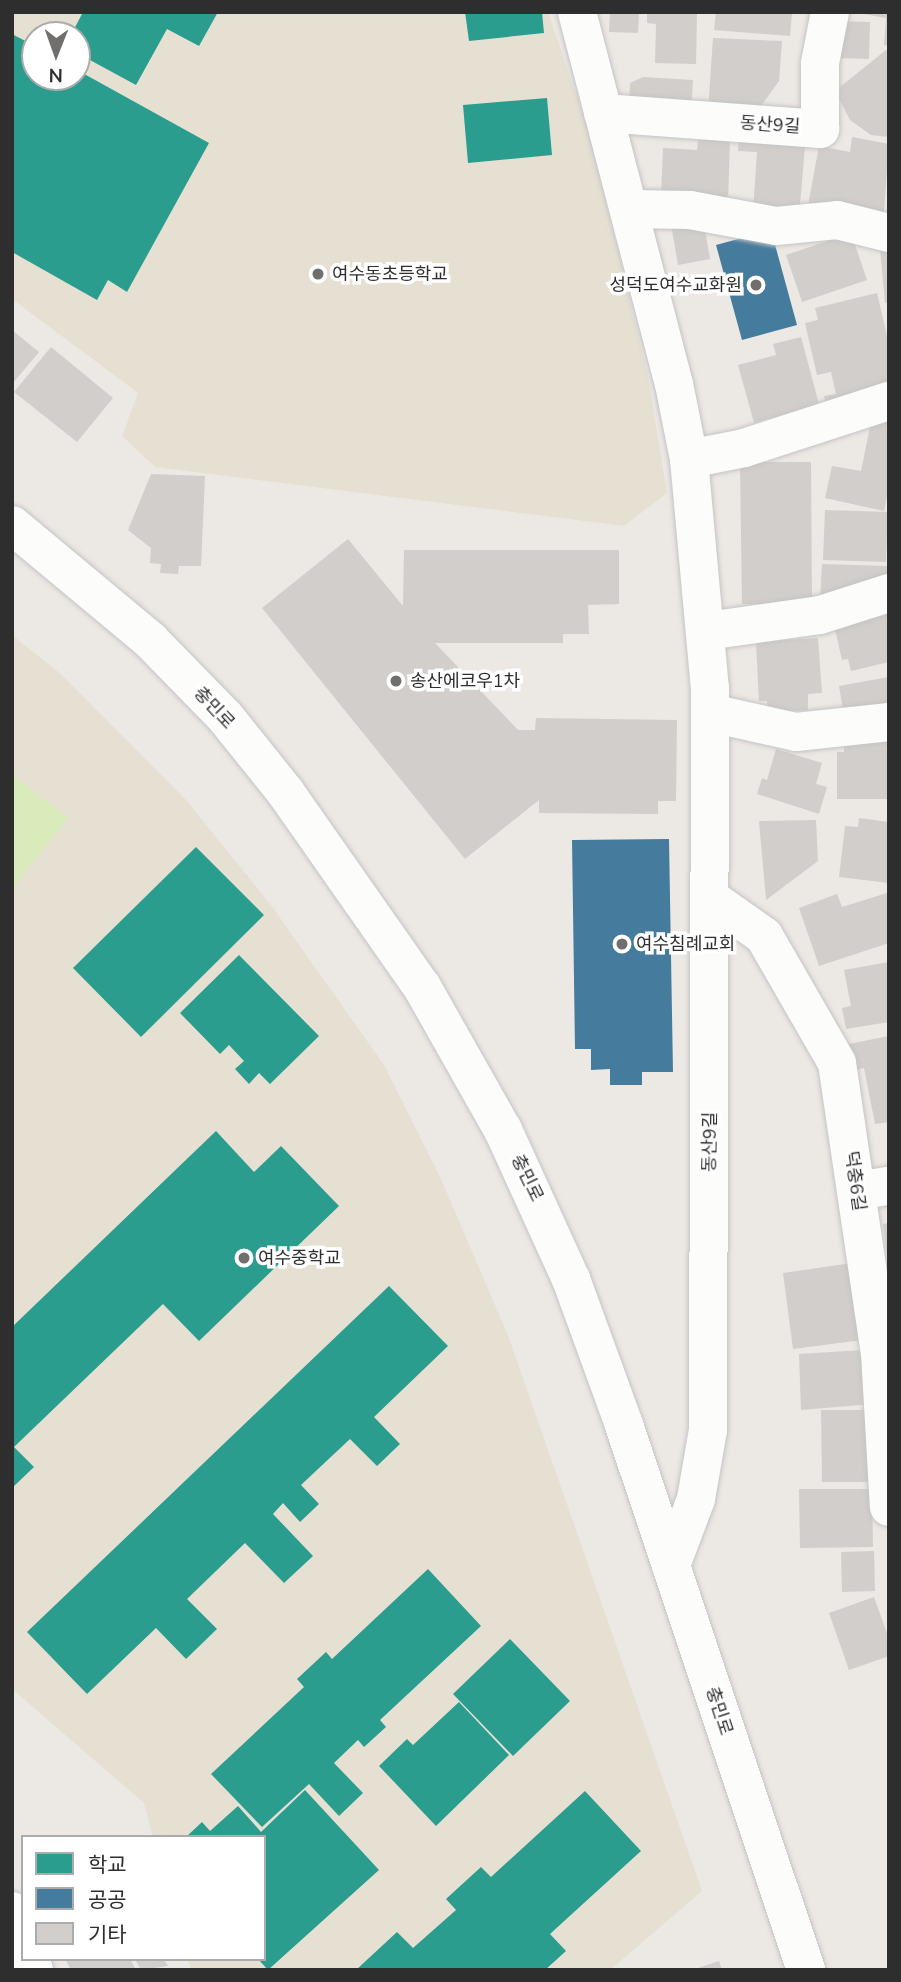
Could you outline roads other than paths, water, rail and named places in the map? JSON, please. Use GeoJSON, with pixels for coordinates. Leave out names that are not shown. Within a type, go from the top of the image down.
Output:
{"type":"FeatureCollection","features":[{"type":"Feature","properties":{"kind":"street","name":"동산9길"},"geometry":{"type":"LineString","coordinates":[[577,12],[629,209],[689,459],[707,631],[711,713],[713,900],[708,1430],[696,1499],[671,1565]]}},
{"type":"Feature","properties":{"kind":"street","name":"동산9길"},"geometry":{"type":"LineString","coordinates":[[603,113],[820,129],[820,63],[830,12]]}},
{"type":"Feature","properties":{"kind":"street"},"geometry":{"type":"LineString","coordinates":[[629,209],[690,210],[736,222],[776,226],[837,220],[889,233]]}},
{"type":"Feature","properties":{"kind":"street"},"geometry":{"type":"LineString","coordinates":[[689,459],[744,448],[889,401]]}},
{"type":"Feature","properties":{"kind":"street","name":"충민로"},"geometry":{"type":"LineString","coordinates":[[12,525],[150,640],[226,718],[286,793],[422,987],[503,1130],[539,1205],[624,1424],[806,1970]]}},
{"type":"Feature","properties":{"kind":"street"},"geometry":{"type":"LineString","coordinates":[[707,631],[820,615],[889,593]]}},
{"type":"Feature","properties":{"kind":"street"},"geometry":{"type":"LineString","coordinates":[[711,713],[796,732],[889,722]]}},
{"type":"Feature","properties":{"kind":"street","name":"덕충6길"},"geometry":{"type":"LineString","coordinates":[[713,900],[764,936],[832,1048],[873,1189],[889,1507]]}},
{"type":"Feature","properties":{"kind":"street"},"geometry":{"type":"LineString","coordinates":[[12,1911],[21,1935]]}},
{"type":"Feature","properties":{"kind":"place","name":"여수동초등학교"},"geometry":{"type":"Point","coordinates":[318,274]}},
{"type":"Feature","properties":{"kind":"place","name":"성덕도여수교화원"},"geometry":{"type":"Point","coordinates":[756,285]}},
{"type":"Feature","properties":{"kind":"place","name":"송산에코우1차"},"geometry":{"type":"Point","coordinates":[396,681]}},
{"type":"Feature","properties":{"kind":"place","name":"여수침례교회"},"geometry":{"type":"Point","coordinates":[622,944]}},
{"type":"Feature","properties":{"kind":"place","name":"여수중학교"},"geometry":{"type":"Point","coordinates":[244,1258]}}]}
